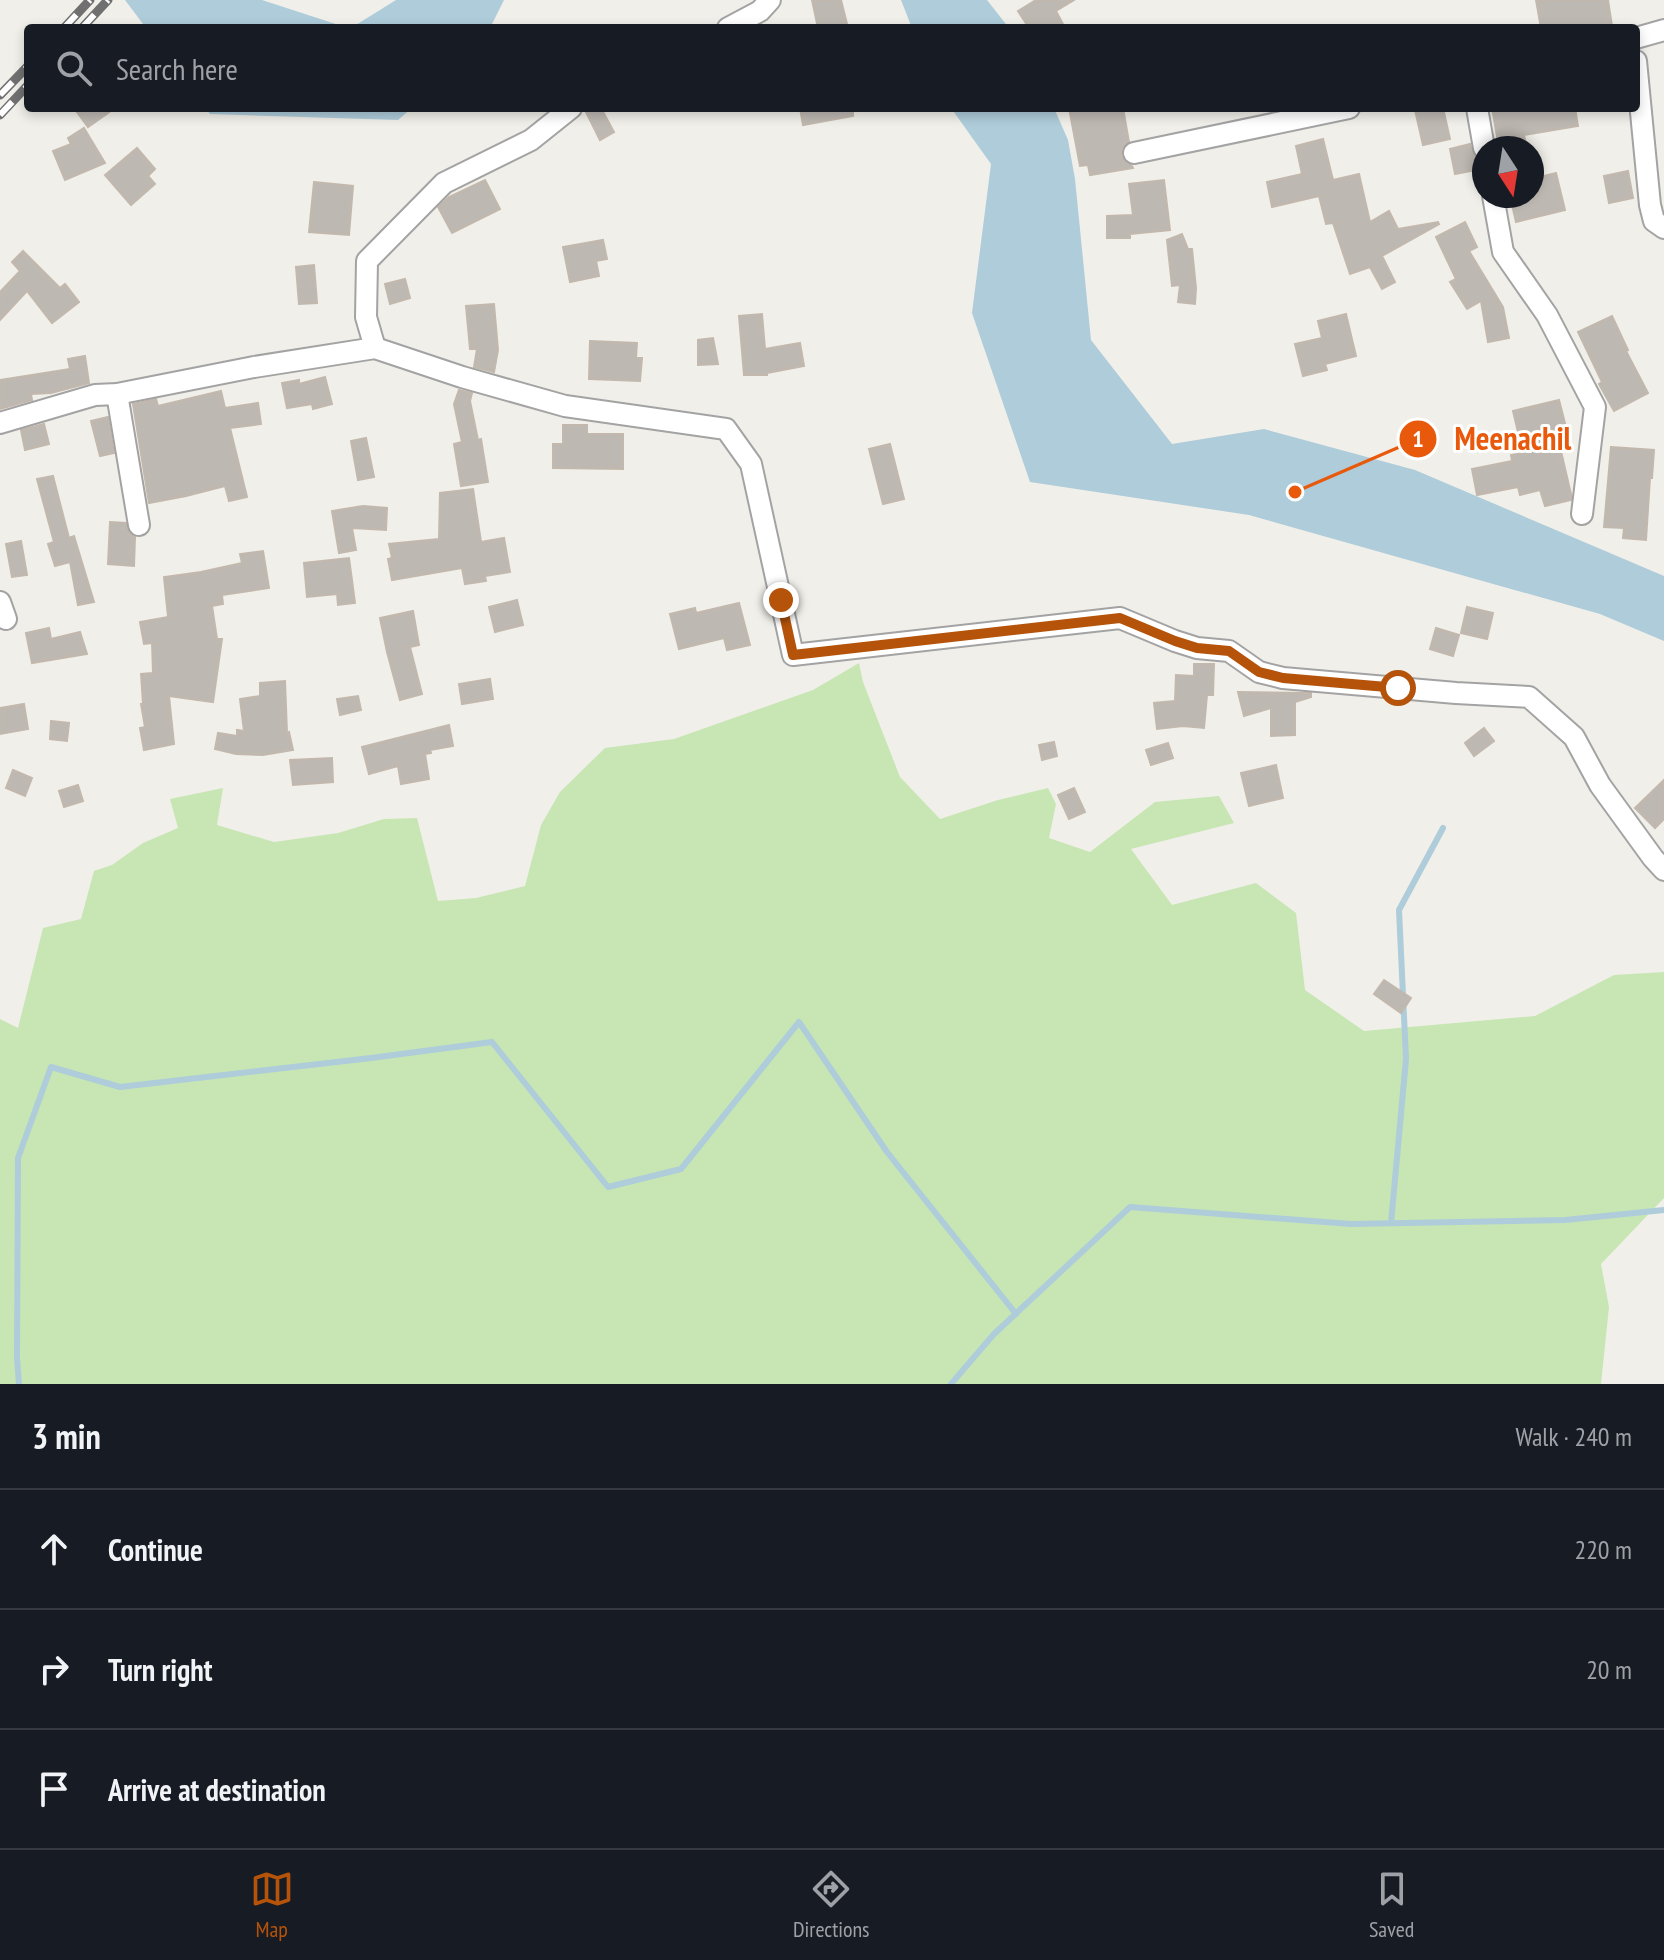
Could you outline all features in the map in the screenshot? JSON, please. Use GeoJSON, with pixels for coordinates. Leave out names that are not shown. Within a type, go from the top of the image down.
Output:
{"type":"FeatureCollection","features":[{"type":"Feature","properties":{"kind":"street"},"geometry":{"type":"LineString","coordinates":[[736,24],[760,11],[770,0]]}},
{"type":"Feature","properties":{"kind":"street"},"geometry":{"type":"LineString","coordinates":[[1640,37],[1664,30]]}},
{"type":"Feature","properties":{"kind":"street"},"geometry":{"type":"LineString","coordinates":[[1640,102],[1650,205],[1654,221],[1664,228]]}},
{"type":"Feature","properties":{"kind":"street"},"geometry":{"type":"LineString","coordinates":[[375,348],[366,317],[367,261],[444,183],[531,140],[566,112]]}},
{"type":"Feature","properties":{"kind":"street"},"geometry":{"type":"LineString","coordinates":[[1134,153],[1330,112]]}},
{"type":"Feature","properties":{"kind":"street"},"geometry":{"type":"LineString","coordinates":[[1478,112],[1482,136]]}},
{"type":"Feature","properties":{"kind":"street"},"geometry":{"type":"LineString","coordinates":[[1495,208],[1503,252],[1547,315],[1595,407],[1582,514]]}},
{"type":"Feature","properties":{"kind":"street"},"geometry":{"type":"LineString","coordinates":[[0,423],[95,395],[117,394],[254,367],[375,348],[565,406],[726,429],[751,464],[793,655],[1120,618],[1197,648],[1229,651],[1259,672],[1283,678],[1529,697],[1574,737],[1600,785],[1664,870]]}},
{"type":"Feature","properties":{"kind":"street"},"geometry":{"type":"LineString","coordinates":[[117,394],[139,525]]}},
{"type":"Feature","properties":{"kind":"green space"},"geometry":{"type":"Polygon","coordinates":[[[859,663],[863,682],[900,777],[940,819],[1048,788],[1056,804],[1049,838],[1090,852],[1155,802],[1219,796],[1234,823],[1131,849],[1172,905],[1256,883],[1296,913],[1305,990],[1364,1031],[1535,1016],[1614,975],[1664,972],[1664,1198],[1601,1264],[1609,1307],[1601,1384],[0,1384],[0,1019],[18,1028],[43,928],[81,919],[94,871],[112,865],[143,843],[178,828],[170,799],[223,788],[217,825],[274,842],[338,833],[384,819],[417,818],[438,901],[476,898],[525,886],[541,825],[560,792],[605,748],[674,739],[813,690],[859,663]]]}},
{"type":"Feature","properties":{"kind":"water"},"geometry":{"type":"Polygon","coordinates":[[[125,0],[262,0],[336,24],[143,24],[125,0]]]}},
{"type":"Feature","properties":{"kind":"water"},"geometry":{"type":"Polygon","coordinates":[[[396,0],[504,0],[492,24],[357,24],[396,0]]]}},
{"type":"Feature","properties":{"kind":"water"},"geometry":{"type":"Polygon","coordinates":[[[901,0],[987,0],[1006,24],[910,24],[901,0]]]}},
{"type":"Feature","properties":{"kind":"water"},"geometry":{"type":"Polygon","coordinates":[[[208,112],[407,112],[398,120],[208,112]]]}},
{"type":"Feature","properties":{"kind":"water"},"geometry":{"type":"Polygon","coordinates":[[[954,112],[1056,112],[1068,140],[1075,179],[1091,340],[1172,444],[1264,429],[1415,470],[1664,576],[1664,641],[1600,614],[1249,515],[1030,482],[972,313],[991,164],[954,112]]]}},
{"type":"Feature","properties":{"kind":"building"},"geometry":{"type":"Polygon","coordinates":[[[812,0],[841,0],[847,24],[817,24],[812,0]]]}},
{"type":"Feature","properties":{"kind":"building"},"geometry":{"type":"Polygon","coordinates":[[[1036,0],[1074,0],[1056,11],[1063,24],[1026,24],[1018,11],[1036,0]]]}},
{"type":"Feature","properties":{"kind":"building"},"geometry":{"type":"Polygon","coordinates":[[[1536,0],[1608,0],[1612,24],[1540,24],[1536,0]]]}},
{"type":"Feature","properties":{"kind":"building"},"geometry":{"type":"Polygon","coordinates":[[[77,112],[109,112],[88,127],[77,112]]]}},
{"type":"Feature","properties":{"kind":"building"},"geometry":{"type":"Polygon","coordinates":[[[586,112],[603,112],[614,132],[600,140],[586,112]]]}},
{"type":"Feature","properties":{"kind":"building"},"geometry":{"type":"Polygon","coordinates":[[[801,112],[853,112],[853,116],[803,125],[801,112]]]}},
{"type":"Feature","properties":{"kind":"building"},"geometry":{"type":"Polygon","coordinates":[[[1070,112],[1124,112],[1129,142],[1122,148],[1121,155],[1133,168],[1090,175],[1088,165],[1080,166],[1070,112]]]}},
{"type":"Feature","properties":{"kind":"building"},"geometry":{"type":"Polygon","coordinates":[[[1415,112],[1444,112],[1450,139],[1423,145],[1415,112]]]}},
{"type":"Feature","properties":{"kind":"building"},"geometry":{"type":"Polygon","coordinates":[[[1493,112],[1576,112],[1578,126],[1497,136],[1493,112]]]}},
{"type":"Feature","properties":{"kind":"building"},"geometry":{"type":"Polygon","coordinates":[[[84,128],[105,163],[65,180],[53,151],[71,144],[68,138],[84,128]]]}},
{"type":"Feature","properties":{"kind":"building"},"geometry":{"type":"Polygon","coordinates":[[[1323,139],[1333,180],[1359,174],[1370,222],[1389,211],[1398,229],[1439,224],[1382,256],[1395,282],[1382,289],[1370,267],[1350,274],[1333,223],[1326,224],[1319,196],[1272,207],[1267,182],[1302,174],[1296,146],[1323,139]]]}},
{"type":"Feature","properties":{"kind":"building"},"geometry":{"type":"Polygon","coordinates":[[[1470,144],[1472,171],[1455,174],[1450,149],[1470,144]]]}},
{"type":"Feature","properties":{"kind":"building"},"geometry":{"type":"Polygon","coordinates":[[[137,148],[155,169],[148,176],[155,184],[131,205],[105,175],[137,148]]]}},
{"type":"Feature","properties":{"kind":"building"},"geometry":{"type":"Polygon","coordinates":[[[1628,171],[1633,198],[1609,203],[1604,176],[1628,171]]]}},
{"type":"Feature","properties":{"kind":"building"},"geometry":{"type":"Polygon","coordinates":[[[1556,173],[1565,210],[1516,222],[1513,208],[1544,208],[1544,176],[1556,173]]]}},
{"type":"Feature","properties":{"kind":"building"},"geometry":{"type":"Polygon","coordinates":[[[485,180],[500,209],[452,233],[438,207],[449,197],[485,180]]]}},
{"type":"Feature","properties":{"kind":"building"},"geometry":{"type":"Polygon","coordinates":[[[1164,180],[1170,230],[1130,234],[1130,238],[1107,238],[1107,216],[1133,215],[1129,184],[1164,180]]]}},
{"type":"Feature","properties":{"kind":"building"},"geometry":{"type":"Polygon","coordinates":[[[314,182],[353,186],[349,235],[309,232],[314,182]]]}},
{"type":"Feature","properties":{"kind":"building"},"geometry":{"type":"Polygon","coordinates":[[[1465,222],[1477,247],[1469,251],[1503,307],[1509,338],[1488,342],[1481,301],[1467,309],[1450,282],[1456,279],[1436,237],[1465,222]]]}},
{"type":"Feature","properties":{"kind":"building"},"geometry":{"type":"Polygon","coordinates":[[[1182,234],[1188,249],[1192,249],[1195,304],[1178,302],[1180,285],[1172,286],[1167,240],[1182,234]]]}},
{"type":"Feature","properties":{"kind":"building"},"geometry":{"type":"Polygon","coordinates":[[[603,240],[607,259],[596,261],[599,276],[570,282],[563,247],[603,240]]]}},
{"type":"Feature","properties":{"kind":"building"},"geometry":{"type":"Polygon","coordinates":[[[23,251],[60,288],[65,284],[79,302],[52,323],[27,291],[0,320],[0,292],[20,271],[12,262],[23,251]]]}},
{"type":"Feature","properties":{"kind":"building"},"geometry":{"type":"Polygon","coordinates":[[[314,265],[317,303],[299,304],[296,267],[314,265]]]}},
{"type":"Feature","properties":{"kind":"building"},"geometry":{"type":"Polygon","coordinates":[[[405,279],[410,298],[390,304],[385,284],[405,279]]]}},
{"type":"Feature","properties":{"kind":"building"},"geometry":{"type":"Polygon","coordinates":[[[494,304],[498,350],[494,372],[474,367],[477,349],[470,349],[466,306],[494,304]]]}},
{"type":"Feature","properties":{"kind":"building"},"geometry":{"type":"Polygon","coordinates":[[[762,314],[765,349],[800,343],[804,366],[767,375],[744,375],[739,316],[762,314]]]}},
{"type":"Feature","properties":{"kind":"building"},"geometry":{"type":"Polygon","coordinates":[[[1346,314],[1356,356],[1325,364],[1327,370],[1303,376],[1295,344],[1322,338],[1318,321],[1346,314]]]}},
{"type":"Feature","properties":{"kind":"building"},"geometry":{"type":"Polygon","coordinates":[[[1612,316],[1648,393],[1614,411],[1599,384],[1602,382],[1578,332],[1612,316]]]}},
{"type":"Feature","properties":{"kind":"building"},"geometry":{"type":"Polygon","coordinates":[[[713,338],[718,364],[698,365],[698,340],[713,338]]]}},
{"type":"Feature","properties":{"kind":"building"},"geometry":{"type":"Polygon","coordinates":[[[590,341],[637,343],[636,358],[642,358],[640,381],[589,379],[590,341]]]}},
{"type":"Feature","properties":{"kind":"building"},"geometry":{"type":"Polygon","coordinates":[[[85,356],[89,383],[51,393],[31,394],[32,400],[0,409],[0,380],[70,369],[68,359],[85,356]]]}},
{"type":"Feature","properties":{"kind":"building"},"geometry":{"type":"Polygon","coordinates":[[[325,377],[332,404],[313,409],[312,404],[287,408],[282,383],[299,380],[299,384],[325,377]]]}},
{"type":"Feature","properties":{"kind":"building"},"geometry":{"type":"Polygon","coordinates":[[[459,390],[472,393],[470,401],[478,440],[481,439],[488,482],[461,486],[454,444],[462,442],[454,404],[459,390]]]}},
{"type":"Feature","properties":{"kind":"building"},"geometry":{"type":"Polygon","coordinates":[[[221,391],[225,408],[258,403],[261,424],[230,428],[247,497],[229,501],[225,486],[149,503],[133,404],[156,399],[158,406],[221,391]]]}},
{"type":"Feature","properties":{"kind":"building"},"geometry":{"type":"Polygon","coordinates":[[[1559,400],[1567,431],[1557,434],[1571,500],[1545,506],[1540,490],[1520,495],[1518,487],[1477,495],[1472,469],[1512,461],[1511,455],[1523,453],[1513,411],[1559,400]]]}},
{"type":"Feature","properties":{"kind":"building"},"geometry":{"type":"Polygon","coordinates":[[[108,417],[114,453],[100,456],[91,421],[108,417]]]}},
{"type":"Feature","properties":{"kind":"building"},"geometry":{"type":"Polygon","coordinates":[[[44,424],[49,444],[25,450],[21,430],[44,424]]]}},
{"type":"Feature","properties":{"kind":"building"},"geometry":{"type":"Polygon","coordinates":[[[563,425],[587,425],[587,434],[623,434],[623,469],[553,468],[553,444],[563,444],[563,425]]]}},
{"type":"Feature","properties":{"kind":"building"},"geometry":{"type":"Polygon","coordinates":[[[366,438],[374,477],[358,480],[351,441],[366,438]]]}},
{"type":"Feature","properties":{"kind":"building"},"geometry":{"type":"Polygon","coordinates":[[[890,444],[904,499],[883,504],[869,449],[890,444]]]}},
{"type":"Feature","properties":{"kind":"building"},"geometry":{"type":"Polygon","coordinates":[[[1611,447],[1654,450],[1646,540],[1623,538],[1624,528],[1604,527],[1611,447]]]}},
{"type":"Feature","properties":{"kind":"building"},"geometry":{"type":"Polygon","coordinates":[[[53,476],[69,538],[74,536],[94,602],[78,605],[70,562],[55,566],[48,544],[54,542],[37,479],[53,476]]]}},
{"type":"Feature","properties":{"kind":"building"},"geometry":{"type":"Polygon","coordinates":[[[473,489],[481,542],[504,538],[510,572],[485,576],[486,581],[465,584],[462,568],[392,580],[389,544],[439,539],[440,493],[473,489]]]}},
{"type":"Feature","properties":{"kind":"building"},"geometry":{"type":"Polygon","coordinates":[[[363,506],[387,508],[386,530],[352,528],[356,550],[339,553],[332,511],[363,506]]]}},
{"type":"Feature","properties":{"kind":"building"},"geometry":{"type":"Polygon","coordinates":[[[110,522],[126,523],[129,533],[135,537],[134,566],[108,564],[110,522]]]}},
{"type":"Feature","properties":{"kind":"building"},"geometry":{"type":"Polygon","coordinates":[[[21,541],[27,575],[12,577],[6,544],[21,541]]]}},
{"type":"Feature","properties":{"kind":"building"},"geometry":{"type":"Polygon","coordinates":[[[263,551],[269,588],[222,595],[223,604],[212,606],[217,639],[222,639],[213,702],[169,696],[174,744],[144,750],[140,728],[145,727],[141,674],[153,673],[152,643],[144,644],[140,622],[168,617],[164,577],[242,563],[240,554],[263,551]]]}},
{"type":"Feature","properties":{"kind":"building"},"geometry":{"type":"Polygon","coordinates":[[[349,558],[355,603],[338,605],[337,594],[307,597],[304,563],[349,558]]]}},
{"type":"Feature","properties":{"kind":"building"},"geometry":{"type":"Polygon","coordinates":[[[517,600],[523,625],[495,632],[489,607],[517,600]]]}},
{"type":"Feature","properties":{"kind":"building"},"geometry":{"type":"Polygon","coordinates":[[[739,603],[750,645],[727,650],[724,638],[679,649],[670,614],[695,608],[696,613],[739,603]]]}},
{"type":"Feature","properties":{"kind":"building"},"geometry":{"type":"Polygon","coordinates":[[[1467,607],[1493,613],[1487,639],[1461,633],[1467,607]]]}},
{"type":"Feature","properties":{"kind":"building"},"geometry":{"type":"Polygon","coordinates":[[[413,611],[419,645],[410,647],[422,694],[400,700],[380,618],[413,611]]]}},
{"type":"Feature","properties":{"kind":"building"},"geometry":{"type":"Polygon","coordinates":[[[49,628],[51,639],[80,632],[87,654],[32,663],[26,633],[49,628]]]}},
{"type":"Feature","properties":{"kind":"building"},"geometry":{"type":"Polygon","coordinates":[[[1436,628],[1459,635],[1453,656],[1430,649],[1436,628]]]}},
{"type":"Feature","properties":{"kind":"building"},"geometry":{"type":"Polygon","coordinates":[[[1194,664],[1214,664],[1213,695],[1207,695],[1204,728],[1183,726],[1157,729],[1154,703],[1175,701],[1176,675],[1194,676],[1194,664]]]}},
{"type":"Feature","properties":{"kind":"building"},"geometry":{"type":"Polygon","coordinates":[[[490,679],[493,699],[462,704],[459,684],[490,679]]]}},
{"type":"Feature","properties":{"kind":"building"},"geometry":{"type":"Polygon","coordinates":[[[285,681],[287,733],[293,750],[263,755],[215,749],[218,733],[237,736],[237,730],[244,731],[240,699],[260,696],[260,683],[285,681]]]}},
{"type":"Feature","properties":{"kind":"building"},"geometry":{"type":"Polygon","coordinates":[[[1238,692],[1311,693],[1311,697],[1295,702],[1295,735],[1271,736],[1271,708],[1244,716],[1238,692]]]}},
{"type":"Feature","properties":{"kind":"building"},"geometry":{"type":"Polygon","coordinates":[[[358,696],[361,710],[340,715],[337,699],[358,696]]]}},
{"type":"Feature","properties":{"kind":"building"},"geometry":{"type":"Polygon","coordinates":[[[24,704],[28,729],[0,734],[0,708],[24,704]]]}},
{"type":"Feature","properties":{"kind":"building"},"geometry":{"type":"Polygon","coordinates":[[[51,721],[69,723],[67,741],[50,739],[51,721]]]}},
{"type":"Feature","properties":{"kind":"building"},"geometry":{"type":"Polygon","coordinates":[[[449,725],[453,746],[430,750],[431,753],[425,754],[429,779],[401,784],[398,766],[369,774],[362,747],[449,725]]]}},
{"type":"Feature","properties":{"kind":"building"},"geometry":{"type":"Polygon","coordinates":[[[1484,728],[1494,741],[1474,756],[1465,743],[1484,728]]]}},
{"type":"Feature","properties":{"kind":"building"},"geometry":{"type":"Polygon","coordinates":[[[1054,742],[1057,756],[1042,760],[1039,745],[1054,742]]]}},
{"type":"Feature","properties":{"kind":"building"},"geometry":{"type":"Polygon","coordinates":[[[1168,743],[1173,758],[1151,765],[1146,750],[1168,743]]]}},
{"type":"Feature","properties":{"kind":"building"},"geometry":{"type":"Polygon","coordinates":[[[332,758],[333,782],[293,785],[290,760],[332,758]]]}},
{"type":"Feature","properties":{"kind":"building"},"geometry":{"type":"Polygon","coordinates":[[[1276,765],[1283,798],[1249,806],[1241,773],[1276,765]]]}},
{"type":"Feature","properties":{"kind":"building"},"geometry":{"type":"Polygon","coordinates":[[[13,770],[32,778],[25,796],[6,788],[13,770]]]}},
{"type":"Feature","properties":{"kind":"building"},"geometry":{"type":"Polygon","coordinates":[[[1664,780],[1664,819],[1655,828],[1635,808],[1664,780]]]}},
{"type":"Feature","properties":{"kind":"building"},"geometry":{"type":"Polygon","coordinates":[[[78,785],[83,801],[64,807],[59,791],[78,785]]]}},
{"type":"Feature","properties":{"kind":"building"},"geometry":{"type":"Polygon","coordinates":[[[1074,788],[1085,812],[1069,819],[1058,795],[1074,788]]]}},
{"type":"Feature","properties":{"kind":"building"},"geometry":{"type":"Polygon","coordinates":[[[1384,980],[1411,998],[1401,1013],[1374,994],[1384,980]]]}},
{"type":"Feature","properties":{"kind":"waterway"},"geometry":{"type":"LineString","coordinates":[[1391,1223],[1406,1059],[1399,910],[1443,828]]}},
{"type":"Feature","properties":{"kind":"waterway"},"geometry":{"type":"LineString","coordinates":[[19,1384],[18,1158],[51,1067],[120,1087],[492,1042],[608,1187],[681,1169],[799,1022],[887,1152],[1016,1314]]}},
{"type":"Feature","properties":{"kind":"waterway"},"geometry":{"type":"LineString","coordinates":[[951,1384],[994,1334],[1130,1207],[1351,1224],[1565,1220],[1664,1210]]}},
{"type":"Feature","properties":{"kind":"railway"},"geometry":{"type":"LineString","coordinates":[[68,24],[90,0]]}},
{"type":"Feature","properties":{"kind":"railway"},"geometry":{"type":"LineString","coordinates":[[86,24],[108,0]]}},
{"type":"Feature","properties":{"kind":"railway"},"geometry":{"type":"LineString","coordinates":[[0,95],[24,70]]}},
{"type":"Feature","properties":{"kind":"railway"},"geometry":{"type":"LineString","coordinates":[[0,115],[24,89]]}},
{"type":"Feature","properties":{"kind":"place","name":"Meenachil"},"geometry":{"type":"Point","coordinates":[1295,492]}},
{"type":"Feature","properties":{"kind":"route"},"geometry":{"type":"LineString","coordinates":[[781,600],[793,655],[1120,618],[1197,648],[1229,651],[1259,672],[1283,678],[1398,688]]}}]}
